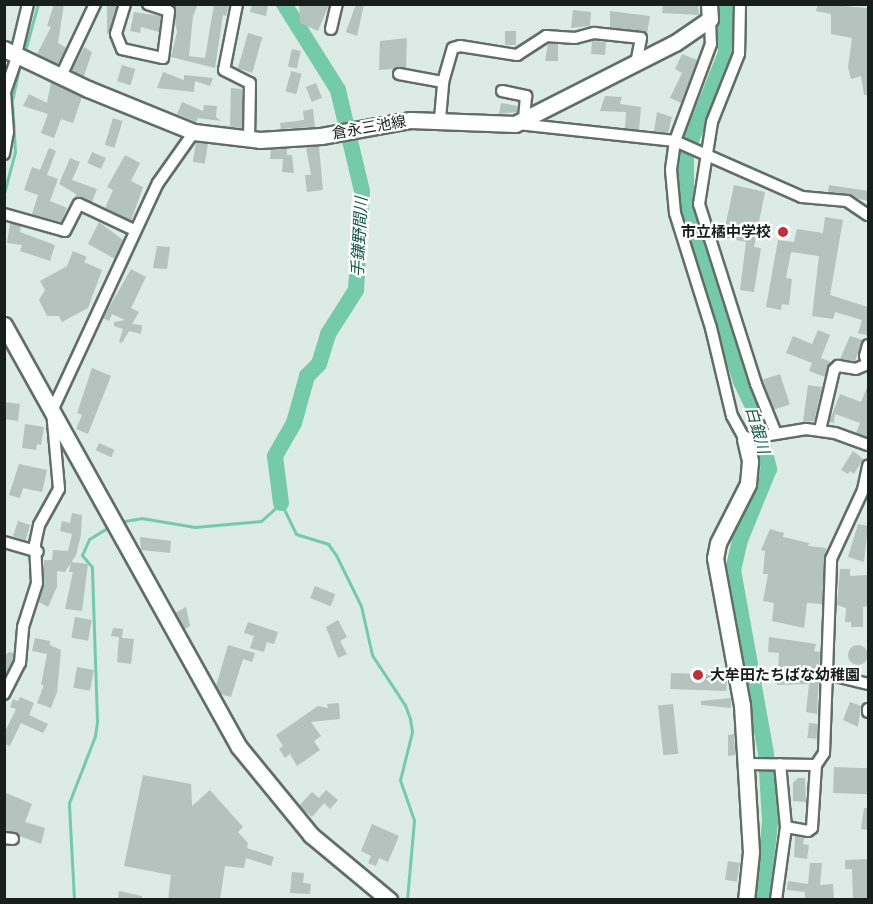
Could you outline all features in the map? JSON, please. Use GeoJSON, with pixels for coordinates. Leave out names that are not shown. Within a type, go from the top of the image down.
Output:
{"type":"FeatureCollection","features":[{"type":"Feature","properties":{"kind":"street"},"geometry":{"type":"LineString","coordinates":[[4,154],[8,132],[5,92],[13,52],[28,4]]}},
{"type":"Feature","properties":{"kind":"street"},"geometry":{"type":"LineString","coordinates":[[61,76],[95,4]]}},
{"type":"Feature","properties":{"kind":"street"},"geometry":{"type":"LineString","coordinates":[[125,4],[116,34],[122,49],[163,58],[169,10],[148,4]]}},
{"type":"Feature","properties":{"kind":"street"},"geometry":{"type":"LineString","coordinates":[[237,4],[224,70],[250,82],[249,139]]}},
{"type":"Feature","properties":{"kind":"street"},"geometry":{"type":"LineString","coordinates":[[331,29],[337,4]]}},
{"type":"Feature","properties":{"kind":"street"},"geometry":{"type":"LineString","coordinates":[[740,4],[739,54],[712,122],[705,154],[699,204],[756,384],[774,432]]}},
{"type":"Feature","properties":{"kind":"street"},"geometry":{"type":"LineString","coordinates":[[520,122],[636,63],[710,12]]}},
{"type":"Feature","properties":{"kind":"street"},"geometry":{"type":"LineString","coordinates":[[710,12],[711,45],[675,141],[671,170],[675,213],[711,328],[722,386],[732,416],[748,438],[750,461],[747,484],[718,543],[715,558],[742,705],[751,852],[746,900]]}},
{"type":"Feature","properties":{"kind":"street"},"geometry":{"type":"LineString","coordinates":[[440,119],[443,82],[453,48],[460,46],[517,55],[546,36],[575,38],[594,33],[641,38],[636,63]]}},
{"type":"Feature","properties":{"kind":"street","name":"倉永三池線"},"geometry":{"type":"LineString","coordinates":[[13,52],[61,76],[194,132],[249,139],[321,136],[391,122],[440,119],[520,122]]}},
{"type":"Feature","properties":{"kind":"street"},"geometry":{"type":"LineString","coordinates":[[399,74],[443,82]]}},
{"type":"Feature","properties":{"kind":"street"},"geometry":{"type":"LineString","coordinates":[[502,91],[526,96],[520,122]]}},
{"type":"Feature","properties":{"kind":"street"},"geometry":{"type":"LineString","coordinates":[[520,122],[675,141],[802,197],[848,201],[868,215]]}},
{"type":"Feature","properties":{"kind":"street"},"geometry":{"type":"LineString","coordinates":[[4,694],[20,663],[23,627],[37,583],[38,552],[35,544],[39,525],[59,489],[52,411],[134,230],[158,183],[194,132]]}},
{"type":"Feature","properties":{"kind":"street"},"geometry":{"type":"LineString","coordinates":[[4,213],[65,231],[79,204],[134,230]]}},
{"type":"Feature","properties":{"kind":"street"},"geometry":{"type":"LineString","coordinates":[[4,325],[239,747],[311,836],[389,900]]}},
{"type":"Feature","properties":{"kind":"street"},"geometry":{"type":"LineString","coordinates":[[820,430],[834,370],[838,366],[856,369],[868,365],[868,345]]}},
{"type":"Feature","properties":{"kind":"street"},"geometry":{"type":"LineString","coordinates":[[748,438],[774,432],[820,430],[868,445]]}},
{"type":"Feature","properties":{"kind":"street"},"geometry":{"type":"LineString","coordinates":[[786,827],[808,831],[812,828],[816,765],[824,753],[831,559],[863,490],[868,466]]}},
{"type":"Feature","properties":{"kind":"street"},"geometry":{"type":"LineString","coordinates":[[4,542],[38,552]]}},
{"type":"Feature","properties":{"kind":"street"},"geometry":{"type":"LineString","coordinates":[[827,674],[868,684]]}},
{"type":"Feature","properties":{"kind":"street"},"geometry":{"type":"LineString","coordinates":[[746,764],[816,765]]}},
{"type":"Feature","properties":{"kind":"street"},"geometry":{"type":"LineString","coordinates":[[776,764],[786,827],[776,900]]}},
{"type":"Feature","properties":{"kind":"building"},"geometry":{"type":"Polygon","coordinates":[[[54,4],[64,4],[58,43],[66,48],[58,64],[37,54],[51,27],[47,26],[54,4]]]}},
{"type":"Feature","properties":{"kind":"building"},"geometry":{"type":"Polygon","coordinates":[[[107,4],[117,4],[117,34],[107,34],[107,4]]]}},
{"type":"Feature","properties":{"kind":"building"},"geometry":{"type":"Polygon","coordinates":[[[172,4],[198,4],[193,16],[189,56],[205,58],[214,4],[229,4],[226,16],[223,15],[215,68],[171,57],[177,32],[172,4]]]}},
{"type":"Feature","properties":{"kind":"building"},"geometry":{"type":"Polygon","coordinates":[[[252,4],[268,6],[266,16],[250,12],[252,4]]]}},
{"type":"Feature","properties":{"kind":"building"},"geometry":{"type":"Polygon","coordinates":[[[299,4],[329,5],[318,31],[300,23],[299,4]]]}},
{"type":"Feature","properties":{"kind":"building"},"geometry":{"type":"Polygon","coordinates":[[[356,4],[364,4],[357,36],[346,32],[356,4]]]}},
{"type":"Feature","properties":{"kind":"building"},"geometry":{"type":"Polygon","coordinates":[[[663,4],[698,4],[699,15],[662,13],[663,4]]]}},
{"type":"Feature","properties":{"kind":"building"},"geometry":{"type":"Polygon","coordinates":[[[818,4],[868,8],[868,95],[864,95],[861,76],[851,79],[848,67],[852,38],[831,34],[831,14],[816,11],[818,4]]]}},
{"type":"Feature","properties":{"kind":"building"},"geometry":{"type":"Polygon","coordinates":[[[573,10],[591,12],[590,26],[571,28],[573,10]]]}},
{"type":"Feature","properties":{"kind":"building"},"geometry":{"type":"Polygon","coordinates":[[[610,11],[650,16],[647,34],[610,27],[610,11]]]}},
{"type":"Feature","properties":{"kind":"building"},"geometry":{"type":"Polygon","coordinates":[[[134,12],[161,16],[159,32],[141,27],[140,33],[130,31],[134,12]]]}},
{"type":"Feature","properties":{"kind":"building"},"geometry":{"type":"Polygon","coordinates":[[[505,31],[516,31],[516,45],[505,45],[505,31]]]}},
{"type":"Feature","properties":{"kind":"building"},"geometry":{"type":"Polygon","coordinates":[[[248,33],[262,37],[252,73],[238,69],[248,33]]]}},
{"type":"Feature","properties":{"kind":"building"},"geometry":{"type":"Polygon","coordinates":[[[407,38],[406,68],[379,70],[380,41],[407,38]]]}},
{"type":"Feature","properties":{"kind":"building"},"geometry":{"type":"Polygon","coordinates":[[[592,41],[606,42],[605,55],[591,54],[592,41]]]}},
{"type":"Feature","properties":{"kind":"building"},"geometry":{"type":"Polygon","coordinates":[[[548,44],[558,44],[558,61],[545,61],[548,44]]]}},
{"type":"Feature","properties":{"kind":"building"},"geometry":{"type":"Polygon","coordinates":[[[84,47],[92,52],[84,76],[72,71],[84,47]]]}},
{"type":"Feature","properties":{"kind":"building"},"geometry":{"type":"Polygon","coordinates":[[[292,49],[301,51],[297,69],[288,67],[292,49]]]}},
{"type":"Feature","properties":{"kind":"building"},"geometry":{"type":"Polygon","coordinates":[[[682,54],[697,60],[681,103],[670,98],[682,73],[675,69],[682,54]]]}},
{"type":"Feature","properties":{"kind":"building"},"geometry":{"type":"Polygon","coordinates":[[[122,65],[135,69],[130,85],[117,81],[122,65]]]}},
{"type":"Feature","properties":{"kind":"building"},"geometry":{"type":"Polygon","coordinates":[[[291,71],[302,74],[296,94],[286,91],[291,71]]]}},
{"type":"Feature","properties":{"kind":"building"},"geometry":{"type":"Polygon","coordinates":[[[163,72],[184,80],[184,75],[213,78],[210,86],[195,81],[194,92],[157,88],[163,72]]]}},
{"type":"Feature","properties":{"kind":"building"},"geometry":{"type":"Polygon","coordinates":[[[51,82],[82,97],[73,123],[61,119],[54,138],[41,133],[48,114],[23,106],[29,94],[47,103],[51,82]]]}},
{"type":"Feature","properties":{"kind":"building"},"geometry":{"type":"Polygon","coordinates":[[[316,83],[322,98],[312,102],[306,87],[316,83]]]}},
{"type":"Feature","properties":{"kind":"building"},"geometry":{"type":"Polygon","coordinates":[[[231,88],[242,89],[242,128],[216,125],[230,126],[231,88]]]}},
{"type":"Feature","properties":{"kind":"building"},"geometry":{"type":"Polygon","coordinates":[[[605,96],[622,97],[620,104],[641,107],[639,130],[625,128],[626,112],[600,111],[605,96]]]}},
{"type":"Feature","properties":{"kind":"building"},"geometry":{"type":"Polygon","coordinates":[[[182,102],[203,111],[204,105],[217,106],[216,117],[221,121],[198,118],[196,122],[177,114],[182,102]]]}},
{"type":"Feature","properties":{"kind":"building"},"geometry":{"type":"Polygon","coordinates":[[[501,103],[518,106],[517,112],[499,114],[501,103]]]}},
{"type":"Feature","properties":{"kind":"building"},"geometry":{"type":"Polygon","coordinates":[[[313,109],[315,127],[281,129],[280,123],[304,120],[303,111],[313,109]]]}},
{"type":"Feature","properties":{"kind":"building"},"geometry":{"type":"Polygon","coordinates":[[[657,112],[672,117],[668,133],[654,131],[657,112]]]}},
{"type":"Feature","properties":{"kind":"building"},"geometry":{"type":"Polygon","coordinates":[[[113,118],[123,121],[114,148],[105,145],[113,118]]]}},
{"type":"Feature","properties":{"kind":"building"},"geometry":{"type":"Polygon","coordinates":[[[196,142],[208,144],[205,164],[193,162],[196,142]]]}},
{"type":"Feature","properties":{"kind":"building"},"geometry":{"type":"Polygon","coordinates":[[[319,146],[323,190],[307,192],[305,175],[311,175],[306,147],[319,146]]]}},
{"type":"Feature","properties":{"kind":"building"},"geometry":{"type":"Polygon","coordinates":[[[49,148],[56,151],[47,175],[58,179],[50,201],[67,208],[61,222],[32,214],[38,195],[24,190],[32,167],[40,170],[49,148]]]}},
{"type":"Feature","properties":{"kind":"building"},"geometry":{"type":"Polygon","coordinates":[[[287,148],[287,155],[292,155],[294,173],[282,172],[283,159],[270,159],[271,149],[287,148]]]}},
{"type":"Feature","properties":{"kind":"building"},"geometry":{"type":"Polygon","coordinates":[[[92,152],[106,158],[101,169],[87,163],[92,152]]]}},
{"type":"Feature","properties":{"kind":"building"},"geometry":{"type":"Polygon","coordinates":[[[125,155],[140,163],[131,181],[143,187],[131,221],[105,208],[113,190],[107,187],[125,155]]]}},
{"type":"Feature","properties":{"kind":"building"},"geometry":{"type":"Polygon","coordinates":[[[70,158],[80,162],[72,180],[97,189],[92,202],[75,198],[76,194],[59,184],[70,158]]]}},
{"type":"Feature","properties":{"kind":"building"},"geometry":{"type":"Polygon","coordinates":[[[734,185],[765,192],[754,247],[761,248],[754,292],[740,290],[746,242],[723,237],[734,185]]]}},
{"type":"Feature","properties":{"kind":"building"},"geometry":{"type":"Polygon","coordinates":[[[829,185],[868,191],[868,201],[828,192],[829,185]]]}},
{"type":"Feature","properties":{"kind":"building"},"geometry":{"type":"Polygon","coordinates":[[[825,217],[843,220],[830,295],[868,307],[867,335],[858,333],[862,320],[835,312],[833,319],[812,316],[819,256],[791,252],[786,278],[792,279],[789,305],[782,304],[781,310],[766,307],[778,240],[794,242],[797,229],[823,233],[825,217]]]}},
{"type":"Feature","properties":{"kind":"building"},"geometry":{"type":"Polygon","coordinates":[[[99,222],[123,240],[115,259],[88,244],[99,222]]]}},
{"type":"Feature","properties":{"kind":"building"},"geometry":{"type":"Polygon","coordinates":[[[10,223],[21,226],[20,232],[55,245],[50,261],[20,251],[22,245],[7,243],[10,223]]]}},
{"type":"Feature","properties":{"kind":"building"},"geometry":{"type":"Polygon","coordinates":[[[157,246],[170,247],[167,269],[153,268],[157,246]]]}},
{"type":"Feature","properties":{"kind":"building"},"geometry":{"type":"Polygon","coordinates":[[[73,251],[87,257],[84,262],[102,270],[88,308],[62,322],[59,316],[47,316],[39,300],[45,290],[40,281],[67,266],[73,251]]]}},
{"type":"Feature","properties":{"kind":"building"},"geometry":{"type":"Polygon","coordinates":[[[131,269],[146,277],[131,308],[139,312],[132,324],[142,325],[141,334],[129,331],[122,343],[119,342],[123,329],[114,326],[114,322],[125,320],[112,314],[109,321],[103,318],[131,269]]]}},
{"type":"Feature","properties":{"kind":"building"},"geometry":{"type":"Polygon","coordinates":[[[818,330],[830,335],[821,358],[831,362],[825,377],[809,371],[812,363],[786,353],[793,336],[812,344],[818,330]]]}},
{"type":"Feature","properties":{"kind":"building"},"geometry":{"type":"Polygon","coordinates":[[[850,336],[863,340],[855,361],[840,359],[850,336]]]}},
{"type":"Feature","properties":{"kind":"building"},"geometry":{"type":"Polygon","coordinates":[[[92,368],[111,376],[88,434],[76,429],[82,415],[77,413],[92,368]]]}},
{"type":"Feature","properties":{"kind":"building"},"geometry":{"type":"Polygon","coordinates":[[[780,374],[790,404],[773,410],[763,380],[780,374]]]}},
{"type":"Feature","properties":{"kind":"building"},"geometry":{"type":"Polygon","coordinates":[[[808,385],[822,387],[814,421],[803,422],[808,385]]]}},
{"type":"Feature","properties":{"kind":"building"},"geometry":{"type":"Polygon","coordinates":[[[868,385],[868,437],[856,433],[860,423],[835,414],[834,423],[829,422],[840,394],[861,402],[868,385]]]}},
{"type":"Feature","properties":{"kind":"building"},"geometry":{"type":"Polygon","coordinates":[[[4,402],[20,404],[18,421],[4,419],[4,402]]]}},
{"type":"Feature","properties":{"kind":"building"},"geometry":{"type":"Polygon","coordinates":[[[25,424],[44,427],[41,445],[37,444],[36,450],[22,448],[25,424]]]}},
{"type":"Feature","properties":{"kind":"building"},"geometry":{"type":"Polygon","coordinates":[[[99,443],[115,450],[111,457],[96,450],[99,443]]]}},
{"type":"Feature","properties":{"kind":"building"},"geometry":{"type":"Polygon","coordinates":[[[853,451],[863,459],[854,474],[850,471],[848,474],[841,470],[853,451]]]}},
{"type":"Feature","properties":{"kind":"building"},"geometry":{"type":"Polygon","coordinates":[[[19,464],[47,470],[42,492],[23,488],[20,498],[9,495],[19,464]]]}},
{"type":"Feature","properties":{"kind":"building"},"geometry":{"type":"Polygon","coordinates":[[[72,513],[82,515],[81,535],[76,555],[65,572],[57,571],[57,587],[48,607],[39,602],[44,583],[44,560],[52,560],[53,550],[68,551],[72,534],[60,531],[62,521],[70,523],[72,513]]]}},
{"type":"Feature","properties":{"kind":"building"},"geometry":{"type":"Polygon","coordinates":[[[18,521],[30,525],[25,540],[13,536],[18,521]]]}},
{"type":"Feature","properties":{"kind":"building"},"geometry":{"type":"Polygon","coordinates":[[[858,524],[868,526],[864,562],[848,557],[858,524]]]}},
{"type":"Feature","properties":{"kind":"building"},"geometry":{"type":"Polygon","coordinates":[[[770,529],[784,533],[783,537],[809,543],[808,546],[826,548],[822,604],[807,603],[804,628],[772,621],[774,603],[763,601],[768,574],[763,574],[765,551],[761,550],[770,529]]]}},
{"type":"Feature","properties":{"kind":"building"},"geometry":{"type":"Polygon","coordinates":[[[140,537],[171,541],[170,553],[141,550],[140,537]]]}},
{"type":"Feature","properties":{"kind":"building"},"geometry":{"type":"Polygon","coordinates":[[[71,562],[88,564],[82,611],[65,609],[73,572],[69,572],[71,562]]]}},
{"type":"Feature","properties":{"kind":"building"},"geometry":{"type":"Polygon","coordinates":[[[840,569],[850,569],[850,576],[868,575],[868,606],[863,607],[863,627],[851,627],[851,622],[845,622],[846,608],[837,605],[840,569]]]}},
{"type":"Feature","properties":{"kind":"building"},"geometry":{"type":"Polygon","coordinates":[[[315,586],[335,594],[331,606],[310,598],[315,586]]]}},
{"type":"Feature","properties":{"kind":"building"},"geometry":{"type":"Polygon","coordinates":[[[186,607],[190,626],[185,629],[175,613],[186,607]]]}},
{"type":"Feature","properties":{"kind":"building"},"geometry":{"type":"Polygon","coordinates":[[[75,617],[92,620],[88,641],[71,638],[75,617]]]}},
{"type":"Feature","properties":{"kind":"building"},"geometry":{"type":"Polygon","coordinates":[[[338,620],[347,637],[340,641],[347,654],[338,658],[326,627],[338,620]]]}},
{"type":"Feature","properties":{"kind":"building"},"geometry":{"type":"Polygon","coordinates":[[[248,622],[278,632],[274,644],[267,642],[264,652],[250,648],[254,636],[244,633],[248,622]]]}},
{"type":"Feature","properties":{"kind":"building"},"geometry":{"type":"Polygon","coordinates":[[[113,628],[123,629],[122,638],[134,639],[131,664],[117,662],[119,637],[111,636],[113,628]]]}},
{"type":"Feature","properties":{"kind":"building"},"geometry":{"type":"Polygon","coordinates":[[[769,637],[816,644],[814,651],[820,652],[817,714],[806,712],[809,684],[777,685],[779,653],[768,652],[769,637]]]}},
{"type":"Feature","properties":{"kind":"building"},"geometry":{"type":"Polygon","coordinates":[[[35,638],[50,641],[50,645],[61,650],[57,692],[51,708],[37,703],[44,685],[41,685],[47,654],[32,651],[35,638]]]}},
{"type":"Feature","properties":{"kind":"building"},"geometry":{"type":"Polygon","coordinates":[[[228,645],[255,653],[252,662],[243,659],[231,697],[220,694],[216,686],[228,645]]]}},
{"type":"Feature","properties":{"kind":"building"},"geometry":{"type":"Polygon","coordinates":[[[858,645],[865,648],[868,655],[865,662],[858,665],[851,662],[848,655],[851,648],[858,645]]]}},
{"type":"Feature","properties":{"kind":"building"},"geometry":{"type":"Polygon","coordinates":[[[9,652],[13,653],[13,661],[4,677],[4,656],[9,652]]]}},
{"type":"Feature","properties":{"kind":"building"},"geometry":{"type":"Polygon","coordinates":[[[77,667],[94,670],[90,691],[73,688],[77,667]]]}},
{"type":"Feature","properties":{"kind":"building"},"geometry":{"type":"Polygon","coordinates":[[[671,673],[727,675],[726,691],[670,689],[671,673]]]}},
{"type":"Feature","properties":{"kind":"building"},"geometry":{"type":"Polygon","coordinates":[[[20,697],[34,703],[29,715],[48,724],[43,733],[21,723],[10,746],[4,744],[4,734],[16,709],[10,707],[13,699],[18,701],[20,697]]]}},
{"type":"Feature","properties":{"kind":"building"},"geometry":{"type":"Polygon","coordinates":[[[731,698],[731,708],[701,705],[701,701],[731,698]]]}},
{"type":"Feature","properties":{"kind":"building"},"geometry":{"type":"Polygon","coordinates":[[[850,702],[861,706],[858,727],[843,720],[850,702]]]}},
{"type":"Feature","properties":{"kind":"building"},"geometry":{"type":"Polygon","coordinates":[[[339,703],[340,719],[311,722],[321,736],[314,741],[320,750],[297,766],[290,754],[285,758],[279,749],[283,746],[276,735],[318,706],[328,708],[327,704],[339,703]]]}},
{"type":"Feature","properties":{"kind":"building"},"geometry":{"type":"Polygon","coordinates":[[[673,704],[678,754],[663,755],[658,706],[673,704]]]}},
{"type":"Feature","properties":{"kind":"building"},"geometry":{"type":"Polygon","coordinates":[[[809,723],[818,724],[816,739],[807,738],[809,723]]]}},
{"type":"Feature","properties":{"kind":"building"},"geometry":{"type":"Polygon","coordinates":[[[734,734],[735,755],[728,756],[728,735],[734,734]]]}},
{"type":"Feature","properties":{"kind":"building"},"geometry":{"type":"Polygon","coordinates":[[[834,767],[868,768],[867,794],[833,793],[834,767]]]}},
{"type":"Feature","properties":{"kind":"building"},"geometry":{"type":"Polygon","coordinates":[[[143,775],[191,784],[192,806],[210,790],[243,827],[238,832],[248,843],[247,848],[274,857],[271,866],[246,858],[244,868],[225,866],[220,900],[168,900],[171,875],[124,866],[143,775]]]}},
{"type":"Feature","properties":{"kind":"building"},"geometry":{"type":"Polygon","coordinates":[[[798,778],[805,778],[806,802],[793,801],[793,783],[798,778]]]}},
{"type":"Feature","properties":{"kind":"building"},"geometry":{"type":"Polygon","coordinates":[[[326,790],[338,800],[330,809],[324,803],[312,817],[299,806],[312,792],[319,798],[326,790]]]}},
{"type":"Feature","properties":{"kind":"building"},"geometry":{"type":"Polygon","coordinates":[[[4,792],[32,804],[25,822],[45,828],[41,844],[4,830],[4,792]]]}},
{"type":"Feature","properties":{"kind":"building"},"geometry":{"type":"Polygon","coordinates":[[[864,808],[868,808],[868,830],[861,829],[864,808]]]}},
{"type":"Feature","properties":{"kind":"building"},"geometry":{"type":"Polygon","coordinates":[[[372,824],[399,836],[388,862],[379,858],[376,866],[368,863],[371,856],[361,851],[372,824]]]}},
{"type":"Feature","properties":{"kind":"building"},"geometry":{"type":"Polygon","coordinates":[[[795,836],[804,838],[803,844],[809,845],[807,859],[794,857],[795,836]]]}},
{"type":"Feature","properties":{"kind":"building"},"geometry":{"type":"Polygon","coordinates":[[[868,859],[868,900],[853,900],[852,869],[845,869],[845,860],[868,859]]]}},
{"type":"Feature","properties":{"kind":"building"},"geometry":{"type":"Polygon","coordinates":[[[728,861],[740,863],[737,882],[725,880],[728,861]]]}},
{"type":"Feature","properties":{"kind":"building"},"geometry":{"type":"Polygon","coordinates":[[[810,863],[822,863],[820,885],[833,884],[834,900],[805,900],[805,892],[787,890],[788,881],[808,884],[810,863]]]}},
{"type":"Feature","properties":{"kind":"building"},"geometry":{"type":"Polygon","coordinates":[[[292,872],[304,873],[303,883],[311,884],[310,894],[290,893],[292,872]]]}},
{"type":"Feature","properties":{"kind":"building"},"geometry":{"type":"Polygon","coordinates":[[[119,891],[142,896],[142,900],[118,900],[119,891]]]}},
{"type":"Feature","properties":{"kind":"waterway"},"geometry":{"type":"LineString","coordinates":[[24,54],[38,4]]}},
{"type":"Feature","properties":{"kind":"waterway","name":"手鎌野間川"},"geometry":{"type":"LineString","coordinates":[[281,503],[275,456],[294,423],[307,376],[319,364],[328,334],[356,290],[362,191],[338,90],[284,4]]}},
{"type":"Feature","properties":{"kind":"waterway","name":"白銀川"},"geometry":{"type":"LineString","coordinates":[[726,4],[726,53],[686,153],[686,209],[741,381],[755,411],[769,469],[740,540],[733,570],[766,754],[770,822],[762,900]]}},
{"type":"Feature","properties":{"kind":"waterway"},"geometry":{"type":"LineString","coordinates":[[4,193],[15,152],[12,101],[19,68]]}},
{"type":"Feature","properties":{"kind":"waterway"},"geometry":{"type":"LineString","coordinates":[[119,522],[141,518],[195,527],[261,521],[281,503],[296,534],[328,544],[336,555],[361,606],[372,655],[405,705],[410,719],[412,732],[400,780],[414,820],[407,900]]}},
{"type":"Feature","properties":{"kind":"waterway"},"geometry":{"type":"LineString","coordinates":[[74,900],[69,803],[95,736],[97,721],[92,567],[82,555],[89,539],[111,526]]}},
{"type":"Feature","properties":{"kind":"place","name":"市立橘中学校"},"geometry":{"type":"Point","coordinates":[783,232]}},
{"type":"Feature","properties":{"kind":"place","name":"大牟田たちばな幼稚園"},"geometry":{"type":"Point","coordinates":[698,675]}}]}
